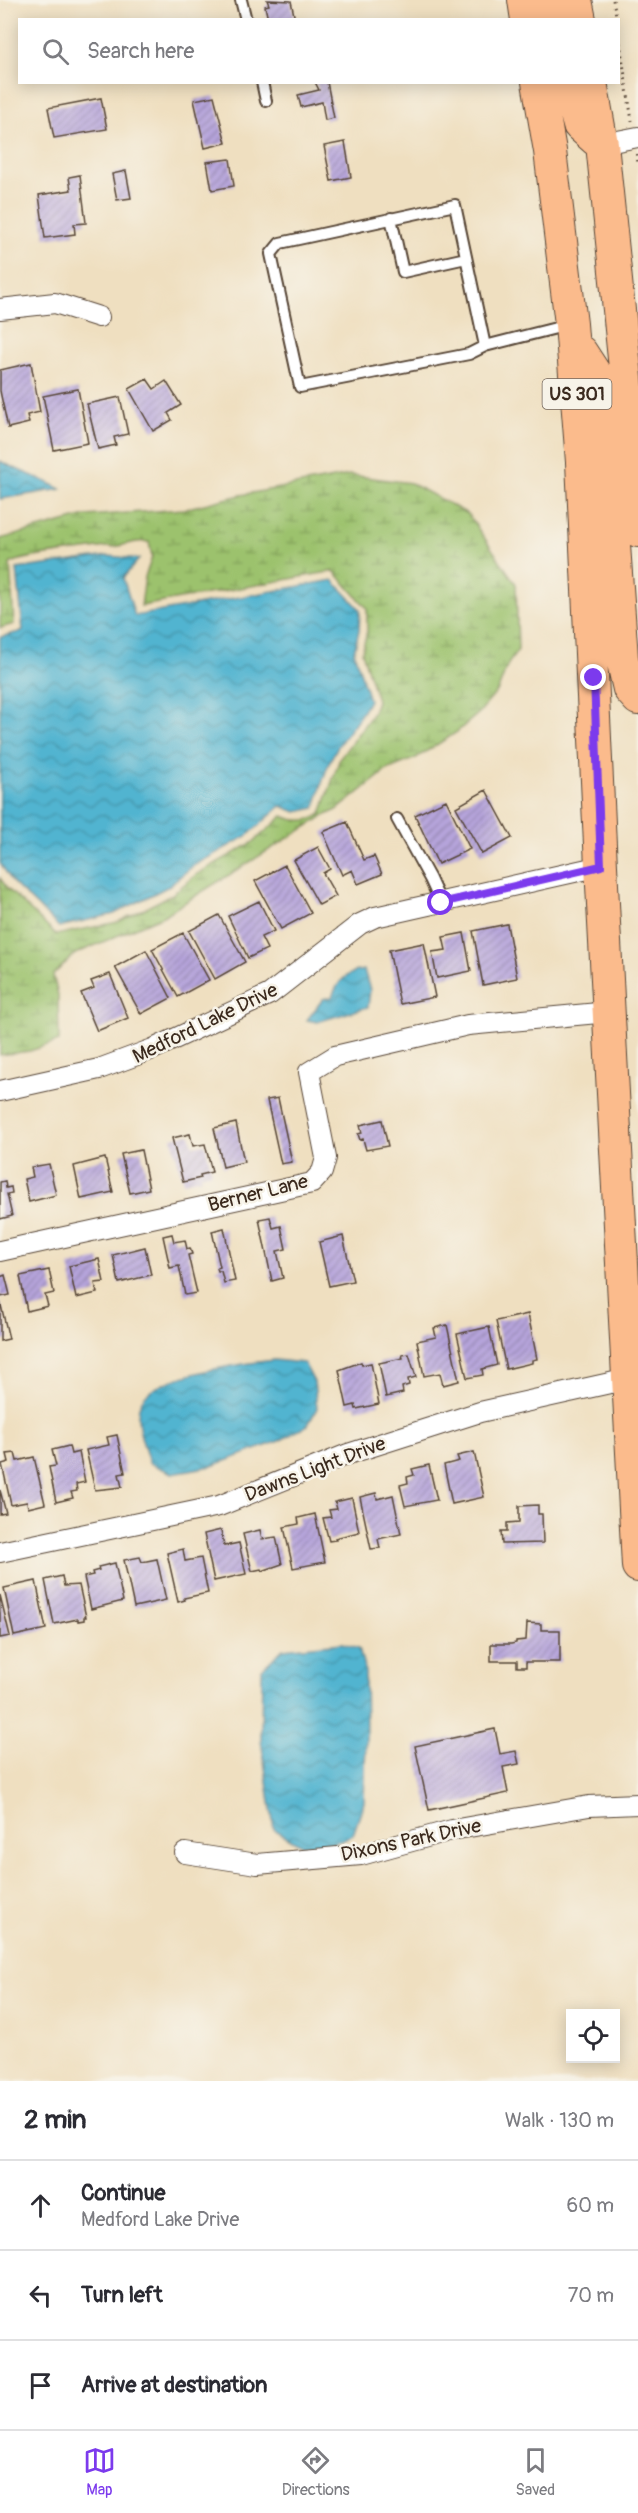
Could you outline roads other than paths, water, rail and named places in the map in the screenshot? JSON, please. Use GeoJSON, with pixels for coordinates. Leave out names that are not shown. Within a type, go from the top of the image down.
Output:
{"type":"FeatureCollection","features":[{"type":"Feature","properties":{"kind":"main road"},"geometry":{"type":"LineString","coordinates":[[524,0],[527,18]]}},
{"type":"Feature","properties":{"kind":"main road"},"geometry":{"type":"LineString","coordinates":[[551,0],[555,18]]}},
{"type":"Feature","properties":{"kind":"main road"},"geometry":{"type":"LineString","coordinates":[[576,0],[580,18]]}},
{"type":"Feature","properties":{"kind":"main road","name":"US 301"},"geometry":{"type":"LineString","coordinates":[[538,84],[550,151],[572,331],[582,462],[638,1566]]}},
{"type":"Feature","properties":{"kind":"main road"},"geometry":{"type":"LineString","coordinates":[[568,84],[579,125],[602,144]]}},
{"type":"Feature","properties":{"kind":"main road","name":"US 301"},"geometry":{"type":"LineString","coordinates":[[591,84],[602,144],[634,456],[638,531]]}},
{"type":"Feature","properties":{"kind":"main road"},"geometry":{"type":"LineString","coordinates":[[572,331],[596,375],[605,418],[622,658],[629,689],[638,699]]}},
{"type":"Feature","properties":{"kind":"street"},"geometry":{"type":"LineString","coordinates":[[602,144],[635,129]]}},
{"type":"Feature","properties":{"kind":"street"},"geometry":{"type":"LineString","coordinates":[[0,309],[55,303],[99,317]]}},
{"type":"Feature","properties":{"kind":"street","name":"Medford Lake Drive"},"geometry":{"type":"LineString","coordinates":[[0,1091],[99,1069],[153,1049],[270,994],[360,924],[375,917],[601,866]]}},
{"type":"Feature","properties":{"kind":"street","name":"Berner Lane"},"geometry":{"type":"LineString","coordinates":[[0,1251],[312,1183],[322,1172],[326,1158],[309,1072],[335,1056],[468,1026],[609,1012]]}},
{"type":"Feature","properties":{"kind":"street","name":"Dawns Light Drive"},"geometry":{"type":"LineString","coordinates":[[0,1552],[219,1506],[348,1455],[480,1413],[628,1378]]}},
{"type":"Feature","properties":{"kind":"street","name":"Dixons Park Drive"},"geometry":{"type":"LineString","coordinates":[[184,1853],[256,1864],[361,1855],[452,1830],[589,1806],[638,1804]]}},
{"type":"Feature","properties":{"kind":"lane"},"geometry":{"type":"LineString","coordinates":[[241,0],[246,18]]}},
{"type":"Feature","properties":{"kind":"lane"},"geometry":{"type":"LineString","coordinates":[[263,84],[267,101]]}},
{"type":"Feature","properties":{"kind":"lane"},"geometry":{"type":"LineString","coordinates":[[485,346],[455,205],[280,243],[271,254],[300,387],[470,354],[485,346],[572,331]]}},
{"type":"Feature","properties":{"kind":"lane"},"geometry":{"type":"LineString","coordinates":[[391,219],[403,272],[466,258]]}},
{"type":"Feature","properties":{"kind":"lane"},"geometry":{"type":"LineString","coordinates":[[397,819],[441,903]]}},
{"type":"Feature","properties":{"kind":"water"},"geometry":{"type":"Polygon","coordinates":[[[0,461],[46,482],[61,489],[0,499],[0,461]]]}},
{"type":"Feature","properties":{"kind":"water"},"geometry":{"type":"Polygon","coordinates":[[[108,556],[139,559],[123,578],[135,616],[333,580],[360,609],[359,630],[354,652],[369,700],[333,755],[315,808],[296,812],[281,806],[247,836],[193,866],[167,887],[114,914],[59,927],[13,883],[0,863],[0,637],[23,631],[17,569],[108,556]]]}},
{"type":"Feature","properties":{"kind":"water"},"geometry":{"type":"Polygon","coordinates":[[[364,970],[370,990],[368,1007],[317,1022],[307,1020],[323,999],[332,997],[344,978],[364,970]]]}},
{"type":"Feature","properties":{"kind":"water"},"geometry":{"type":"Polygon","coordinates":[[[274,1360],[304,1363],[314,1382],[317,1408],[308,1425],[279,1441],[212,1466],[172,1473],[149,1463],[140,1434],[138,1418],[140,1404],[147,1394],[161,1385],[200,1372],[274,1360]]]}},
{"type":"Feature","properties":{"kind":"water"},"geometry":{"type":"Polygon","coordinates":[[[342,1643],[359,1648],[365,1671],[364,1802],[353,1835],[328,1845],[301,1845],[274,1829],[261,1740],[262,1669],[283,1649],[342,1643]]]}}]}
